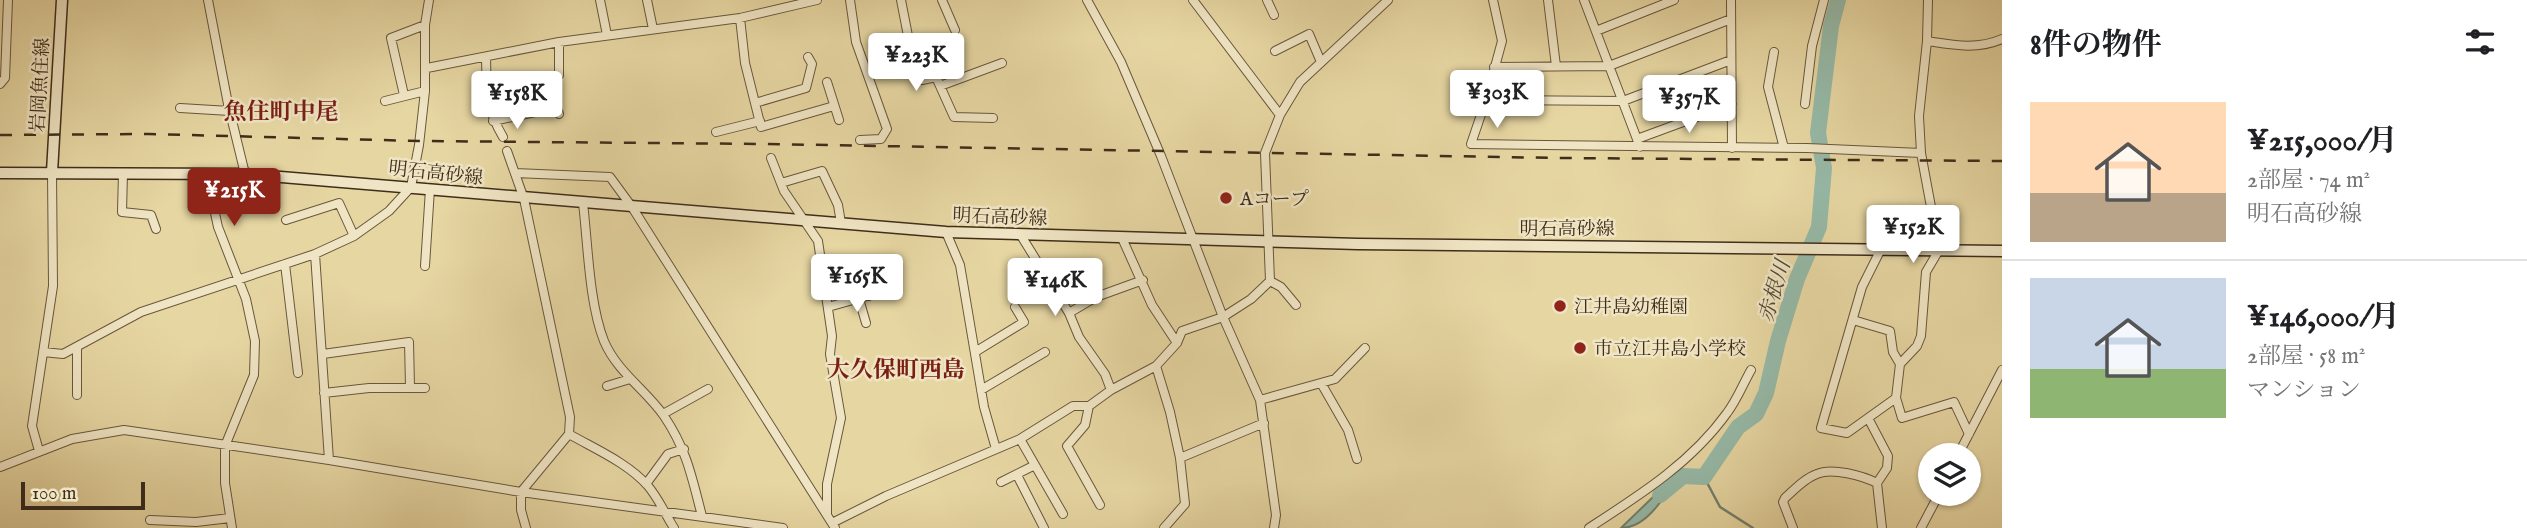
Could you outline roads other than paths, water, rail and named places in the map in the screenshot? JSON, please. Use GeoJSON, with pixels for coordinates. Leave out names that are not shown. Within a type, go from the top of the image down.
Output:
{"type":"FeatureCollection","features":[{"type":"Feature","properties":{"kind":"main road","name":"岩岡魚住線"},"geometry":{"type":"LineString","coordinates":[[52,172],[62,0]]}},
{"type":"Feature","properties":{"kind":"main road","name":"明石高砂線"},"geometry":{"type":"LineString","coordinates":[[0,173],[245,174],[946,232],[1372,244],[2002,251]]}},
{"type":"Feature","properties":{"kind":"street"},"geometry":{"type":"LineString","coordinates":[[0,84],[5,78],[3,46],[8,0]]}},
{"type":"Feature","properties":{"kind":"street"},"geometry":{"type":"LineString","coordinates":[[208,0],[245,174]]}},
{"type":"Feature","properties":{"kind":"street"},"geometry":{"type":"LineString","coordinates":[[43,352],[63,354],[141,312],[315,254],[354,236],[382,217],[411,187],[425,91],[425,25],[429,0]]}},
{"type":"Feature","properties":{"kind":"street"},"geometry":{"type":"LineString","coordinates":[[600,0],[607,35]]}},
{"type":"Feature","properties":{"kind":"street"},"geometry":{"type":"LineString","coordinates":[[647,0],[653,29]]}},
{"type":"Feature","properties":{"kind":"street"},"geometry":{"type":"LineString","coordinates":[[427,68],[559,42],[740,18],[817,0]]}},
{"type":"Feature","properties":{"kind":"street"},"geometry":{"type":"LineString","coordinates":[[849,0],[856,41],[887,129],[881,139],[860,140]]}},
{"type":"Feature","properties":{"kind":"street"},"geometry":{"type":"LineString","coordinates":[[901,0],[916,77],[922,80],[936,77],[954,117],[993,118]]}},
{"type":"Feature","properties":{"kind":"street"},"geometry":{"type":"LineString","coordinates":[[942,0],[955,30]]}},
{"type":"Feature","properties":{"kind":"street"},"geometry":{"type":"LineString","coordinates":[[1087,0],[1121,62],[1161,156],[1223,317],[1260,400],[1276,515],[1275,528]]}},
{"type":"Feature","properties":{"kind":"street"},"geometry":{"type":"LineString","coordinates":[[1194,0],[1280,115]]}},
{"type":"Feature","properties":{"kind":"street"},"geometry":{"type":"LineString","coordinates":[[1267,0],[1274,15]]}},
{"type":"Feature","properties":{"kind":"street"},"geometry":{"type":"LineString","coordinates":[[831,522],[1020,439],[1073,406],[1089,406],[1111,390],[1156,366],[1177,343],[1182,331],[1223,317],[1251,299],[1270,281],[1265,153],[1280,115],[1300,82],[1388,0]]}},
{"type":"Feature","properties":{"kind":"street"},"geometry":{"type":"LineString","coordinates":[[1493,0],[1502,41],[1471,144],[1639,143],[1921,153]]}},
{"type":"Feature","properties":{"kind":"street"},"geometry":{"type":"LineString","coordinates":[[1548,0],[1556,66]]}},
{"type":"Feature","properties":{"kind":"street"},"geometry":{"type":"LineString","coordinates":[[1584,0],[1639,143]]}},
{"type":"Feature","properties":{"kind":"street"},"geometry":{"type":"LineString","coordinates":[[1596,31],[1674,0]]}},
{"type":"Feature","properties":{"kind":"street"},"geometry":{"type":"LineString","coordinates":[[1731,0],[1732,148]]}},
{"type":"Feature","properties":{"kind":"street"},"geometry":{"type":"LineString","coordinates":[[1805,104],[1812,46],[1824,0]]}},
{"type":"Feature","properties":{"kind":"street"},"geometry":{"type":"LineString","coordinates":[[1928,0],[1927,41],[1919,116],[1921,153],[1939,250],[1926,272],[1921,336],[1917,346],[1900,364],[1896,398],[1902,418],[1954,402],[1969,434]]}},
{"type":"Feature","properties":{"kind":"street"},"geometry":{"type":"LineString","coordinates":[[740,18],[745,63],[761,127],[834,106]]}},
{"type":"Feature","properties":{"kind":"street"},"geometry":{"type":"LineString","coordinates":[[1494,67],[1609,66],[1731,19]]}},
{"type":"Feature","properties":{"kind":"street"},"geometry":{"type":"LineString","coordinates":[[404,95],[391,38],[425,25]]}},
{"type":"Feature","properties":{"kind":"street"},"geometry":{"type":"LineString","coordinates":[[1275,51],[1309,34],[1321,62]]}},
{"type":"Feature","properties":{"kind":"street"},"geometry":{"type":"LineString","coordinates":[[1927,41],[1966,47],[1990,44],[2002,39]]}},
{"type":"Feature","properties":{"kind":"street"},"geometry":{"type":"LineString","coordinates":[[487,86],[559,75],[559,42]]}},
{"type":"Feature","properties":{"kind":"street"},"geometry":{"type":"LineString","coordinates":[[1774,52],[1768,87],[1784,148]]}},
{"type":"Feature","properties":{"kind":"street"},"geometry":{"type":"LineString","coordinates":[[755,103],[806,88],[812,64],[808,57]]}},
{"type":"Feature","properties":{"kind":"street"},"geometry":{"type":"LineString","coordinates":[[486,58],[485,93],[493,121],[503,138]]}},
{"type":"Feature","properties":{"kind":"street"},"geometry":{"type":"LineString","coordinates":[[1486,100],[1623,101],[1731,60]]}},
{"type":"Feature","properties":{"kind":"street"},"geometry":{"type":"LineString","coordinates":[[940,86],[1002,63]]}},
{"type":"Feature","properties":{"kind":"street"},"geometry":{"type":"LineString","coordinates":[[546,77],[559,114]]}},
{"type":"Feature","properties":{"kind":"street"},"geometry":{"type":"LineString","coordinates":[[827,82],[839,120]]}},
{"type":"Feature","properties":{"kind":"street"},"geometry":{"type":"LineString","coordinates":[[385,101],[425,91]]}},
{"type":"Feature","properties":{"kind":"street"},"geometry":{"type":"LineString","coordinates":[[1639,143],[1732,104]]}},
{"type":"Feature","properties":{"kind":"street"},"geometry":{"type":"LineString","coordinates":[[180,108],[230,111]]}},
{"type":"Feature","properties":{"kind":"street"},"geometry":{"type":"LineString","coordinates":[[493,121],[536,113]]}},
{"type":"Feature","properties":{"kind":"street"},"geometry":{"type":"LineString","coordinates":[[716,132],[760,121]]}},
{"type":"Feature","properties":{"kind":"street"},"geometry":{"type":"LineString","coordinates":[[507,151],[524,199],[570,417],[569,434],[521,492],[521,510],[526,528]]}},
{"type":"Feature","properties":{"kind":"street"},"geometry":{"type":"LineString","coordinates":[[771,158],[781,183],[818,241],[832,336],[830,354],[841,418],[827,484],[831,522]]}},
{"type":"Feature","properties":{"kind":"street"},"geometry":{"type":"LineString","coordinates":[[781,183],[822,171],[838,205],[841,223]]}},
{"type":"Feature","properties":{"kind":"street"},"geometry":{"type":"LineString","coordinates":[[39,451],[32,426],[53,286],[52,172]]}},
{"type":"Feature","properties":{"kind":"street"},"geometry":{"type":"LineString","coordinates":[[123,173],[122,212],[151,215],[156,229]]}},
{"type":"Feature","properties":{"kind":"street"},"geometry":{"type":"LineString","coordinates":[[515,173],[610,177],[632,207],[831,522]]}},
{"type":"Feature","properties":{"kind":"street"},"geometry":{"type":"LineString","coordinates":[[227,174],[213,190],[213,204],[218,227],[246,299],[255,341],[254,374],[225,446],[225,483],[232,528]]}},
{"type":"Feature","properties":{"kind":"street"},"geometry":{"type":"LineString","coordinates":[[425,267],[430,189]]}},
{"type":"Feature","properties":{"kind":"street"},"geometry":{"type":"LineString","coordinates":[[286,220],[339,203],[354,236]]}},
{"type":"Feature","properties":{"kind":"street"},"geometry":{"type":"LineString","coordinates":[[583,203],[596,312],[604,341],[617,365],[663,414],[684,450],[702,516]]}},
{"type":"Feature","properties":{"kind":"street"},"geometry":{"type":"LineString","coordinates":[[946,232],[960,265],[981,390],[996,449]]}},
{"type":"Feature","properties":{"kind":"street"},"geometry":{"type":"LineString","coordinates":[[1020,234],[1069,313],[1079,338],[1105,374],[1111,390]]}},
{"type":"Feature","properties":{"kind":"street"},"geometry":{"type":"LineString","coordinates":[[1122,238],[1152,305],[1177,343]]}},
{"type":"Feature","properties":{"kind":"street"},"geometry":{"type":"LineString","coordinates":[[1881,249],[1862,286],[1821,428],[1847,433],[1896,398]]}},
{"type":"Feature","properties":{"kind":"street"},"geometry":{"type":"LineString","coordinates":[[315,254],[330,460]]}},
{"type":"Feature","properties":{"kind":"street"},"geometry":{"type":"LineString","coordinates":[[285,264],[298,373]]}},
{"type":"Feature","properties":{"kind":"street"},"geometry":{"type":"LineString","coordinates":[[861,270],[869,296]]}},
{"type":"Feature","properties":{"kind":"street"},"geometry":{"type":"LineString","coordinates":[[1069,313],[1096,298],[1143,280]]}},
{"type":"Feature","properties":{"kind":"street"},"geometry":{"type":"LineString","coordinates":[[1270,281],[1281,287],[1296,305]]}},
{"type":"Feature","properties":{"kind":"street"},"geometry":{"type":"LineString","coordinates":[[828,307],[878,293]]}},
{"type":"Feature","properties":{"kind":"street"},"geometry":{"type":"LineString","coordinates":[[859,299],[866,323]]}},
{"type":"Feature","properties":{"kind":"street"},"geometry":{"type":"LineString","coordinates":[[975,352],[1024,322],[1015,307]]}},
{"type":"Feature","properties":{"kind":"street"},"geometry":{"type":"LineString","coordinates":[[1853,320],[1890,331],[1893,352],[1900,364]]}},
{"type":"Feature","properties":{"kind":"street"},"geometry":{"type":"LineString","coordinates":[[323,354],[409,342],[410,387]]}},
{"type":"Feature","properties":{"kind":"street"},"geometry":{"type":"LineString","coordinates":[[77,348],[77,395]]}},
{"type":"Feature","properties":{"kind":"street"},"geometry":{"type":"LineString","coordinates":[[1260,400],[1335,379],[1365,348]]}},
{"type":"Feature","properties":{"kind":"street"},"geometry":{"type":"LineString","coordinates":[[981,390],[1045,352]]}},
{"type":"Feature","properties":{"kind":"street"},"geometry":{"type":"LineString","coordinates":[[1156,366],[1180,458],[1185,504],[1164,528]]}},
{"type":"Feature","properties":{"kind":"street"},"geometry":{"type":"LineString","coordinates":[[1589,528],[1661,481],[1700,445],[1728,412],[1751,370]]}},
{"type":"Feature","properties":{"kind":"street"},"geometry":{"type":"LineString","coordinates":[[1964,443],[2002,370]]}},
{"type":"Feature","properties":{"kind":"street"},"geometry":{"type":"LineString","coordinates":[[607,386],[630,379]]}},
{"type":"Feature","properties":{"kind":"street"},"geometry":{"type":"LineString","coordinates":[[1321,383],[1348,430],[1357,459]]}},
{"type":"Feature","properties":{"kind":"street"},"geometry":{"type":"LineString","coordinates":[[324,393],[425,388]]}},
{"type":"Feature","properties":{"kind":"street"},"geometry":{"type":"LineString","coordinates":[[663,414],[708,390]]}},
{"type":"Feature","properties":{"kind":"street"},"geometry":{"type":"LineString","coordinates":[[1089,406],[1085,425],[1067,446],[1100,505]]}},
{"type":"Feature","properties":{"kind":"street"},"geometry":{"type":"LineString","coordinates":[[1868,418],[1888,456],[1887,468],[1877,483],[1882,528]]}},
{"type":"Feature","properties":{"kind":"street"},"geometry":{"type":"LineString","coordinates":[[1180,458],[1264,423]]}},
{"type":"Feature","properties":{"kind":"street"},"geometry":{"type":"LineString","coordinates":[[0,467],[72,439],[124,430],[330,460],[521,492],[783,528]]}},
{"type":"Feature","properties":{"kind":"street"},"geometry":{"type":"LineString","coordinates":[[569,434],[634,472],[660,502],[674,528]]}},
{"type":"Feature","properties":{"kind":"street"},"geometry":{"type":"LineString","coordinates":[[1020,439],[1063,514]]}},
{"type":"Feature","properties":{"kind":"street"},"geometry":{"type":"LineString","coordinates":[[646,484],[668,454],[684,450]]}},
{"type":"Feature","properties":{"kind":"street"},"geometry":{"type":"LineString","coordinates":[[1001,482],[1035,465]]}},
{"type":"Feature","properties":{"kind":"street"},"geometry":{"type":"LineString","coordinates":[[1793,528],[1783,502],[1814,475],[1821,472],[1860,475],[1877,483]]}},
{"type":"Feature","properties":{"kind":"street"},"geometry":{"type":"LineString","coordinates":[[1017,475],[1044,528]]}},
{"type":"Feature","properties":{"kind":"street"},"geometry":{"type":"LineString","coordinates":[[1921,528],[1933,506]]}},
{"type":"Feature","properties":{"kind":"street"},"geometry":{"type":"LineString","coordinates":[[150,520],[196,522],[230,518]]}},
{"type":"Feature","properties":{"kind":"waterway","name":"赤根川"},"geometry":{"type":"LineString","coordinates":[[1660,495],[1683,476],[1704,477],[1738,427],[1756,414],[1766,393],[1797,279],[1819,227],[1824,168],[1818,133],[1831,26],[1838,0]]}},
{"type":"Feature","properties":{"kind":"waterway"},"geometry":{"type":"LineString","coordinates":[[1704,477],[1720,507],[1753,528]]}},
{"type":"Feature","properties":{"kind":"railway"},"geometry":{"type":"LineString","coordinates":[[0,135],[149,134],[420,141],[767,144],[1557,158],[2002,161]]}},
{"type":"Feature","properties":{"kind":"place","name":"Aコープ"},"geometry":{"type":"Point","coordinates":[1226,198]}},
{"type":"Feature","properties":{"kind":"place","name":"江井島幼稚園"},"geometry":{"type":"Point","coordinates":[1560,306]}},
{"type":"Feature","properties":{"kind":"place","name":"市立江井島小学校"},"geometry":{"type":"Point","coordinates":[1580,348]}},
{"type":"Feature","properties":{"kind":"district","name":"魚住町中尾"},"geometry":{"type":"Point","coordinates":[281,111]}},
{"type":"Feature","properties":{"kind":"district","name":"大久保町西島"},"geometry":{"type":"Point","coordinates":[896,369]}}]}
